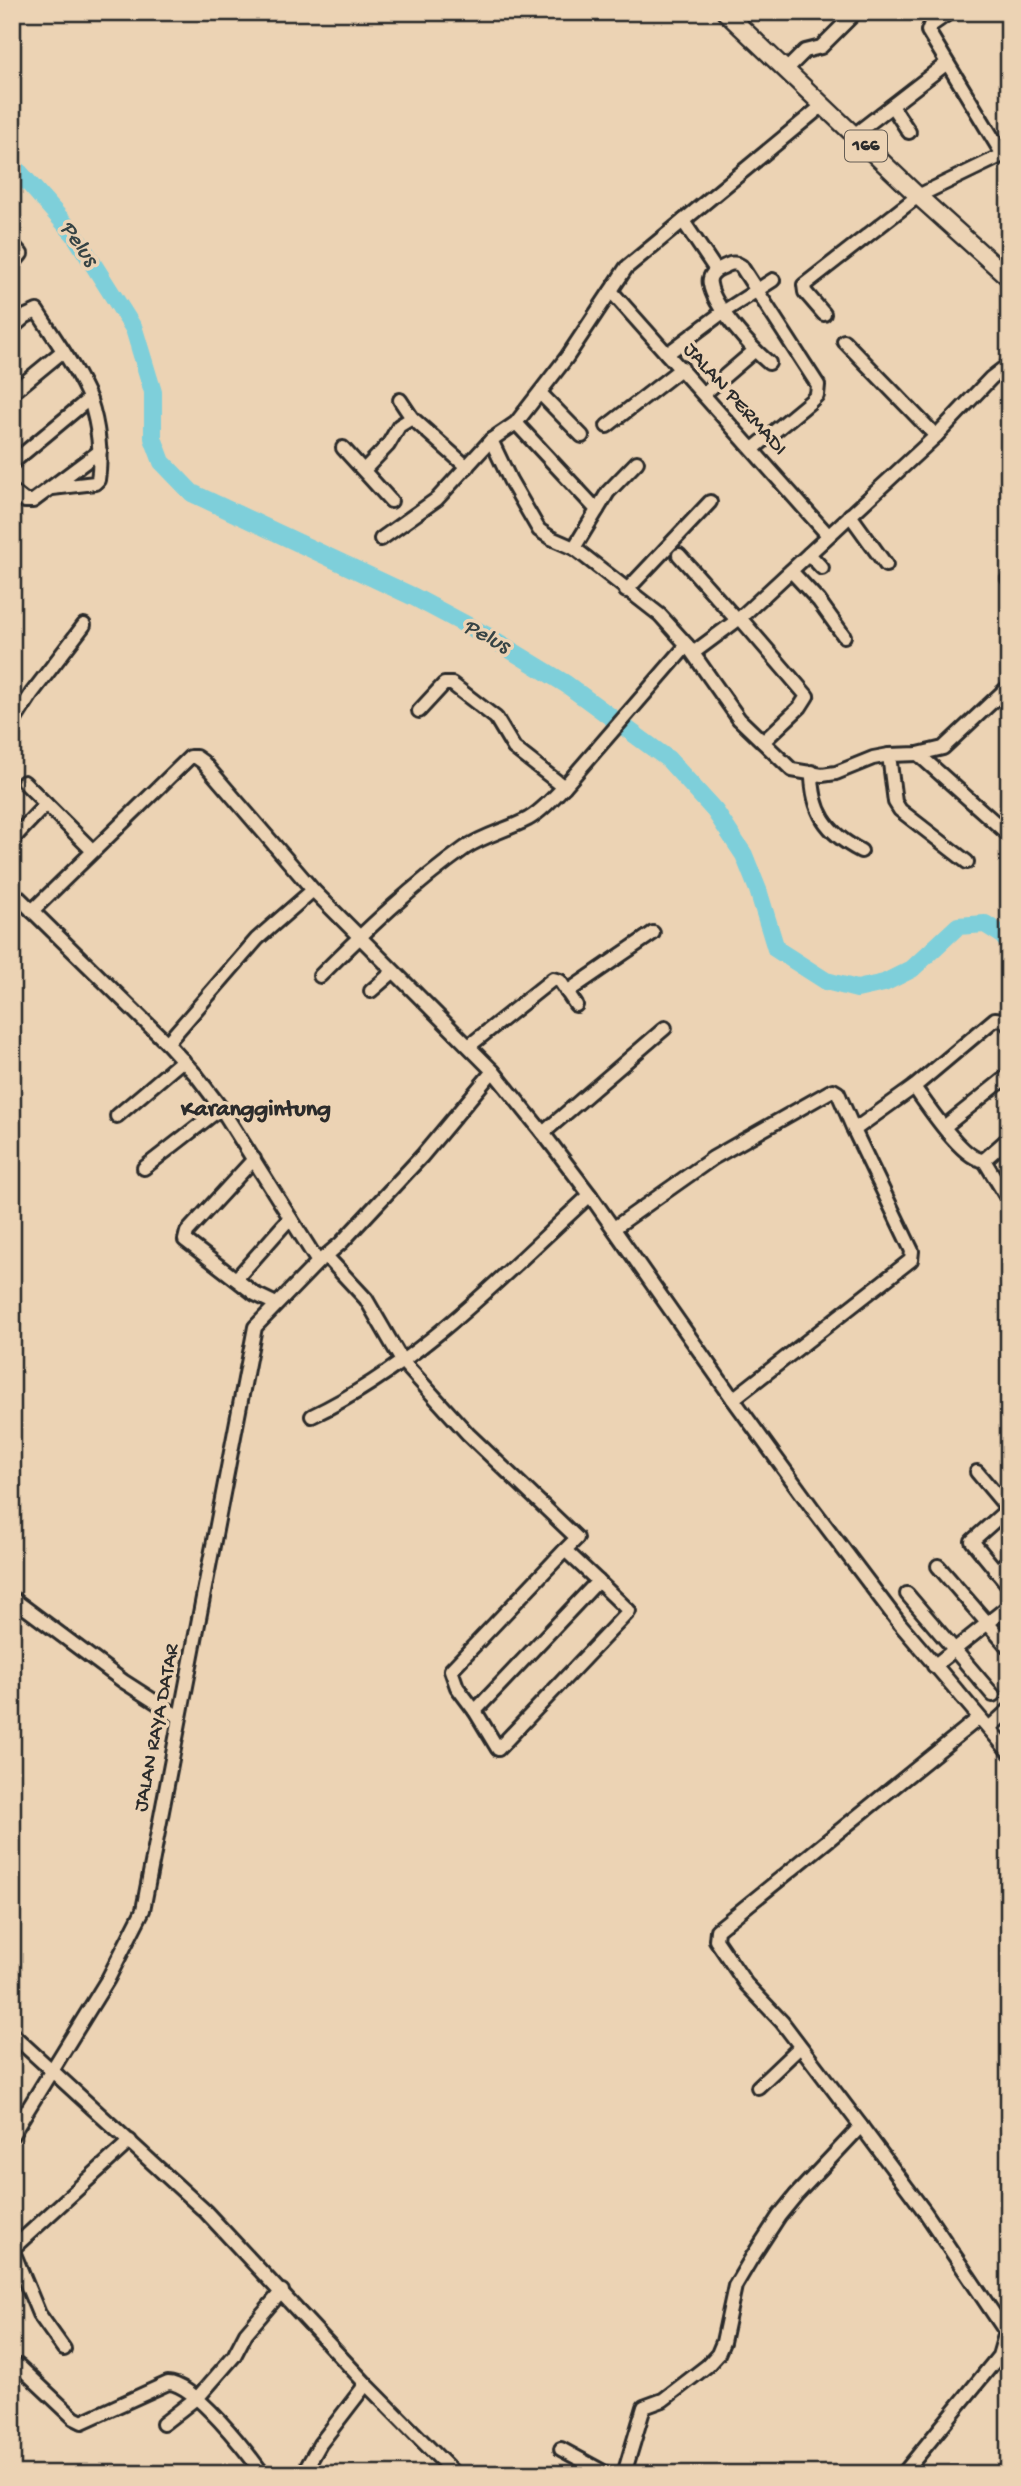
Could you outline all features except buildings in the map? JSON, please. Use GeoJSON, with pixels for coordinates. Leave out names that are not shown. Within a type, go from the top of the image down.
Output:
{"type":"FeatureCollection","features":[{"type":"Feature","properties":{"kind":"main road","name":"166"},"geometry":{"type":"LineString","coordinates":[[725,12],[918,196],[1009,278]]}},
{"type":"Feature","properties":{"kind":"street"},"geometry":{"type":"LineString","coordinates":[[824,314],[805,292],[804,285],[918,196],[1006,154],[928,31],[930,26],[950,12]]}},
{"type":"Feature","properties":{"kind":"street"},"geometry":{"type":"LineString","coordinates":[[787,69],[806,51],[821,47],[853,15]]}},
{"type":"Feature","properties":{"kind":"street"},"geometry":{"type":"LineString","coordinates":[[854,135],[947,63]]}},
{"type":"Feature","properties":{"kind":"street"},"geometry":{"type":"LineString","coordinates":[[381,538],[437,499],[491,440],[516,423],[568,357],[626,268],[823,105]]}},
{"type":"Feature","properties":{"kind":"street"},"geometry":{"type":"LineString","coordinates":[[892,106],[909,132]]}},
{"type":"Feature","properties":{"kind":"street"},"geometry":{"type":"LineString","coordinates":[[683,221],[716,270]]}},
{"type":"Feature","properties":{"kind":"street"},"geometry":{"type":"LineString","coordinates":[[12,244],[21,254],[12,265]]}},
{"type":"Feature","properties":{"kind":"street"},"geometry":{"type":"LineString","coordinates":[[753,449],[810,402],[819,390],[806,364],[741,266],[736,263],[716,270],[711,276],[710,285],[723,312],[754,351],[769,363]]}},
{"type":"Feature","properties":{"kind":"street"},"geometry":{"type":"LineString","coordinates":[[667,354],[723,312],[773,280]]}},
{"type":"Feature","properties":{"kind":"street","name":"JALAN PERMADI"},"geometry":{"type":"LineString","coordinates":[[611,291],[828,535]]}},
{"type":"Feature","properties":{"kind":"street"},"geometry":{"type":"LineString","coordinates":[[12,328],[37,311],[89,399],[100,451],[99,478],[95,483],[52,488]]}},
{"type":"Feature","properties":{"kind":"street"},"geometry":{"type":"LineString","coordinates":[[844,341],[936,436]]}},
{"type":"Feature","properties":{"kind":"street"},"geometry":{"type":"LineString","coordinates":[[12,393],[63,351]]}},
{"type":"Feature","properties":{"kind":"street"},"geometry":{"type":"LineString","coordinates":[[704,394],[754,351]]}},
{"type":"Feature","properties":{"kind":"street"},"geometry":{"type":"LineString","coordinates":[[320,976],[359,937],[449,860],[481,838],[528,818],[542,809],[634,705],[690,649],[739,619],[936,436],[991,378],[1009,364]]}},
{"type":"Feature","properties":{"kind":"street"},"geometry":{"type":"LineString","coordinates":[[607,426],[682,368]]}},
{"type":"Feature","properties":{"kind":"street"},"geometry":{"type":"LineString","coordinates":[[540,393],[582,436]]}},
{"type":"Feature","properties":{"kind":"street"},"geometry":{"type":"LineString","coordinates":[[12,463],[89,399]]}},
{"type":"Feature","properties":{"kind":"street"},"geometry":{"type":"LineString","coordinates":[[400,400],[412,418],[467,467]]}},
{"type":"Feature","properties":{"kind":"street"},"geometry":{"type":"LineString","coordinates":[[364,470],[388,445],[399,426],[412,418]]}},
{"type":"Feature","properties":{"kind":"street"},"geometry":{"type":"LineString","coordinates":[[516,423],[597,510]]}},
{"type":"Feature","properties":{"kind":"street"},"geometry":{"type":"LineString","coordinates":[[491,440],[539,530],[551,538],[576,544],[632,583],[690,649],[739,719],[792,770],[822,775],[836,773],[889,754],[918,754],[943,748],[1009,686]]}},
{"type":"Feature","properties":{"kind":"street"},"geometry":{"type":"LineString","coordinates":[[343,448],[391,501]]}},
{"type":"Feature","properties":{"kind":"street"},"geometry":{"type":"LineString","coordinates":[[12,491],[29,503],[100,451]]}},
{"type":"Feature","properties":{"kind":"street"},"geometry":{"type":"LineString","coordinates":[[576,544],[608,492],[637,462]]}},
{"type":"Feature","properties":{"kind":"street"},"geometry":{"type":"LineString","coordinates":[[632,583],[709,502]]}},
{"type":"Feature","properties":{"kind":"street"},"geometry":{"type":"LineString","coordinates":[[850,515],[886,565]]}},
{"type":"Feature","properties":{"kind":"street"},"geometry":{"type":"LineString","coordinates":[[809,554],[822,568]]}},
{"type":"Feature","properties":{"kind":"street"},"geometry":{"type":"LineString","coordinates":[[679,555],[807,696],[800,707],[763,742]]}},
{"type":"Feature","properties":{"kind":"street"},"geometry":{"type":"LineString","coordinates":[[791,571],[819,601],[844,636]]}},
{"type":"Feature","properties":{"kind":"street"},"geometry":{"type":"LineString","coordinates":[[12,724],[84,625]]}},
{"type":"Feature","properties":{"kind":"street"},"geometry":{"type":"LineString","coordinates":[[419,710],[447,682],[459,688],[496,718],[514,748],[564,787]]}},
{"type":"Feature","properties":{"kind":"street"},"geometry":{"type":"LineString","coordinates":[[889,754],[895,802],[900,810],[967,862]]}},
{"type":"Feature","properties":{"kind":"street"},"geometry":{"type":"LineString","coordinates":[[918,754],[1009,835]]}},
{"type":"Feature","properties":{"kind":"street"},"geometry":{"type":"LineString","coordinates":[[32,911],[190,757],[197,757],[313,890],[493,1071],[590,1195],[829,1530],[934,1666],[1009,1752]]}},
{"type":"Feature","properties":{"kind":"street"},"geometry":{"type":"LineString","coordinates":[[812,772],[814,797],[830,832],[861,850]]}},
{"type":"Feature","properties":{"kind":"street"},"geometry":{"type":"LineString","coordinates":[[24,782],[93,851]]}},
{"type":"Feature","properties":{"kind":"street"},"geometry":{"type":"LineString","coordinates":[[12,840],[46,804]]}},
{"type":"Feature","properties":{"kind":"street"},"geometry":{"type":"LineString","coordinates":[[167,1043],[257,939],[313,890]]}},
{"type":"Feature","properties":{"kind":"street"},"geometry":{"type":"LineString","coordinates":[[13,893],[183,1060],[221,1108],[290,1218],[322,1259],[366,1299],[402,1361],[468,1434],[577,1538],[565,1550],[451,1670],[457,1687],[498,1749],[629,1611],[565,1550]]}},
{"type":"Feature","properties":{"kind":"street"},"geometry":{"type":"LineString","coordinates":[[567,992],[653,933]]}},
{"type":"Feature","properties":{"kind":"street"},"geometry":{"type":"LineString","coordinates":[[371,991],[393,972]]}},
{"type":"Feature","properties":{"kind":"street"},"geometry":{"type":"LineString","coordinates":[[469,1046],[553,979],[560,981],[576,1005]]}},
{"type":"Feature","properties":{"kind":"street"},"geometry":{"type":"LineString","coordinates":[[854,1130],[914,1087],[995,1019],[1004,1020],[1009,1026]]}},
{"type":"Feature","properties":{"kind":"street"},"geometry":{"type":"LineString","coordinates":[[543,1133],[665,1028]]}},
{"type":"Feature","properties":{"kind":"street"},"geometry":{"type":"LineString","coordinates":[[117,1116],[183,1060]]}},
{"type":"Feature","properties":{"kind":"street","name":"JALAN RAYA DATAR"},"geometry":{"type":"LineString","coordinates":[[12,2135],[108,1979],[143,1910],[255,1327],[422,1156],[493,1071]]}},
{"type":"Feature","properties":{"kind":"street"},"geometry":{"type":"LineString","coordinates":[[944,1127],[1009,1075]]}},
{"type":"Feature","properties":{"kind":"street"},"geometry":{"type":"LineString","coordinates":[[914,1087],[944,1127],[965,1151],[976,1159],[984,1160],[1009,1138]]}},
{"type":"Feature","properties":{"kind":"street"},"geometry":{"type":"LineString","coordinates":[[614,1228],[713,1158],[830,1091],[838,1093],[912,1251],[911,1260],[733,1399]]}},
{"type":"Feature","properties":{"kind":"street"},"geometry":{"type":"LineString","coordinates":[[144,1168],[221,1108]]}},
{"type":"Feature","properties":{"kind":"street"},"geometry":{"type":"LineString","coordinates":[[254,1159],[185,1237],[189,1245],[256,1294],[276,1304]]}},
{"type":"Feature","properties":{"kind":"street"},"geometry":{"type":"LineString","coordinates":[[984,1160],[1009,1201]]}},
{"type":"Feature","properties":{"kind":"street"},"geometry":{"type":"LineString","coordinates":[[312,1416],[367,1387],[402,1361],[468,1307],[590,1195]]}},
{"type":"Feature","properties":{"kind":"street"},"geometry":{"type":"LineString","coordinates":[[236,1279],[290,1218]]}},
{"type":"Feature","properties":{"kind":"street"},"geometry":{"type":"LineString","coordinates":[[978,1472],[1008,1509],[972,1541],[1009,1586]]}},
{"type":"Feature","properties":{"kind":"street"},"geometry":{"type":"LineString","coordinates":[[996,1571],[1009,1560]]}},
{"type":"Feature","properties":{"kind":"street"},"geometry":{"type":"LineString","coordinates":[[938,1566],[1009,1648]]}},
{"type":"Feature","properties":{"kind":"street"},"geometry":{"type":"LineString","coordinates":[[475,1711],[598,1581]]}},
{"type":"Feature","properties":{"kind":"street"},"geometry":{"type":"LineString","coordinates":[[907,1594],[993,1695]]}},
{"type":"Feature","properties":{"kind":"street"},"geometry":{"type":"LineString","coordinates":[[12,1598],[123,1681],[179,1717]]}},
{"type":"Feature","properties":{"kind":"street"},"geometry":{"type":"LineString","coordinates":[[934,1666],[1009,1606]]}},
{"type":"Feature","properties":{"kind":"street"},"geometry":{"type":"LineString","coordinates":[[989,1728],[1009,1710]]}},
{"type":"Feature","properties":{"kind":"street"},"geometry":{"type":"LineString","coordinates":[[903,2474],[999,2356],[1007,2327],[861,2126],[740,1974],[716,1940],[717,1930],[979,1717]]}},
{"type":"Feature","properties":{"kind":"street"},"geometry":{"type":"LineString","coordinates":[[12,2034],[206,2211],[366,2384],[455,2474]]}},
{"type":"Feature","properties":{"kind":"street"},"geometry":{"type":"LineString","coordinates":[[758,2087],[800,2047]]}},
{"type":"Feature","properties":{"kind":"street"},"geometry":{"type":"LineString","coordinates":[[624,2474],[644,2407],[663,2400],[707,2366],[718,2354],[735,2286],[751,2259],[796,2195],[861,2126]]}},
{"type":"Feature","properties":{"kind":"street"},"geometry":{"type":"LineString","coordinates":[[64,2349],[39,2314],[12,2249],[130,2141]]}},
{"type":"Feature","properties":{"kind":"street"},"geometry":{"type":"LineString","coordinates":[[163,2424],[197,2398],[234,2356],[246,2333],[282,2291]]}},
{"type":"Feature","properties":{"kind":"street"},"geometry":{"type":"LineString","coordinates":[[12,2366],[19,2366],[82,2422],[168,2383],[176,2383],[197,2398],[251,2456],[264,2474]]}},
{"type":"Feature","properties":{"kind":"street"},"geometry":{"type":"LineString","coordinates":[[303,2474],[320,2444],[366,2384]]}},
{"type":"Feature","properties":{"kind":"street"},"geometry":{"type":"LineString","coordinates":[[561,2449],[607,2474]]}},
{"type":"Feature","properties":{"kind":"waterway","name":"Pelus"},"geometry":{"type":"LineString","coordinates":[[12,164],[74,234],[134,329],[153,392],[153,438],[162,462],[192,493],[414,597],[491,638],[566,684],[668,759],[715,811],[744,855],[776,949],[826,981],[857,989],[884,983],[912,969],[958,926],[985,924],[1001,934],[1009,944]]}},
{"type":"Feature","properties":{"kind":"district","name":"Karanggintung"},"geometry":{"type":"Point","coordinates":[256,1110]}}]}
